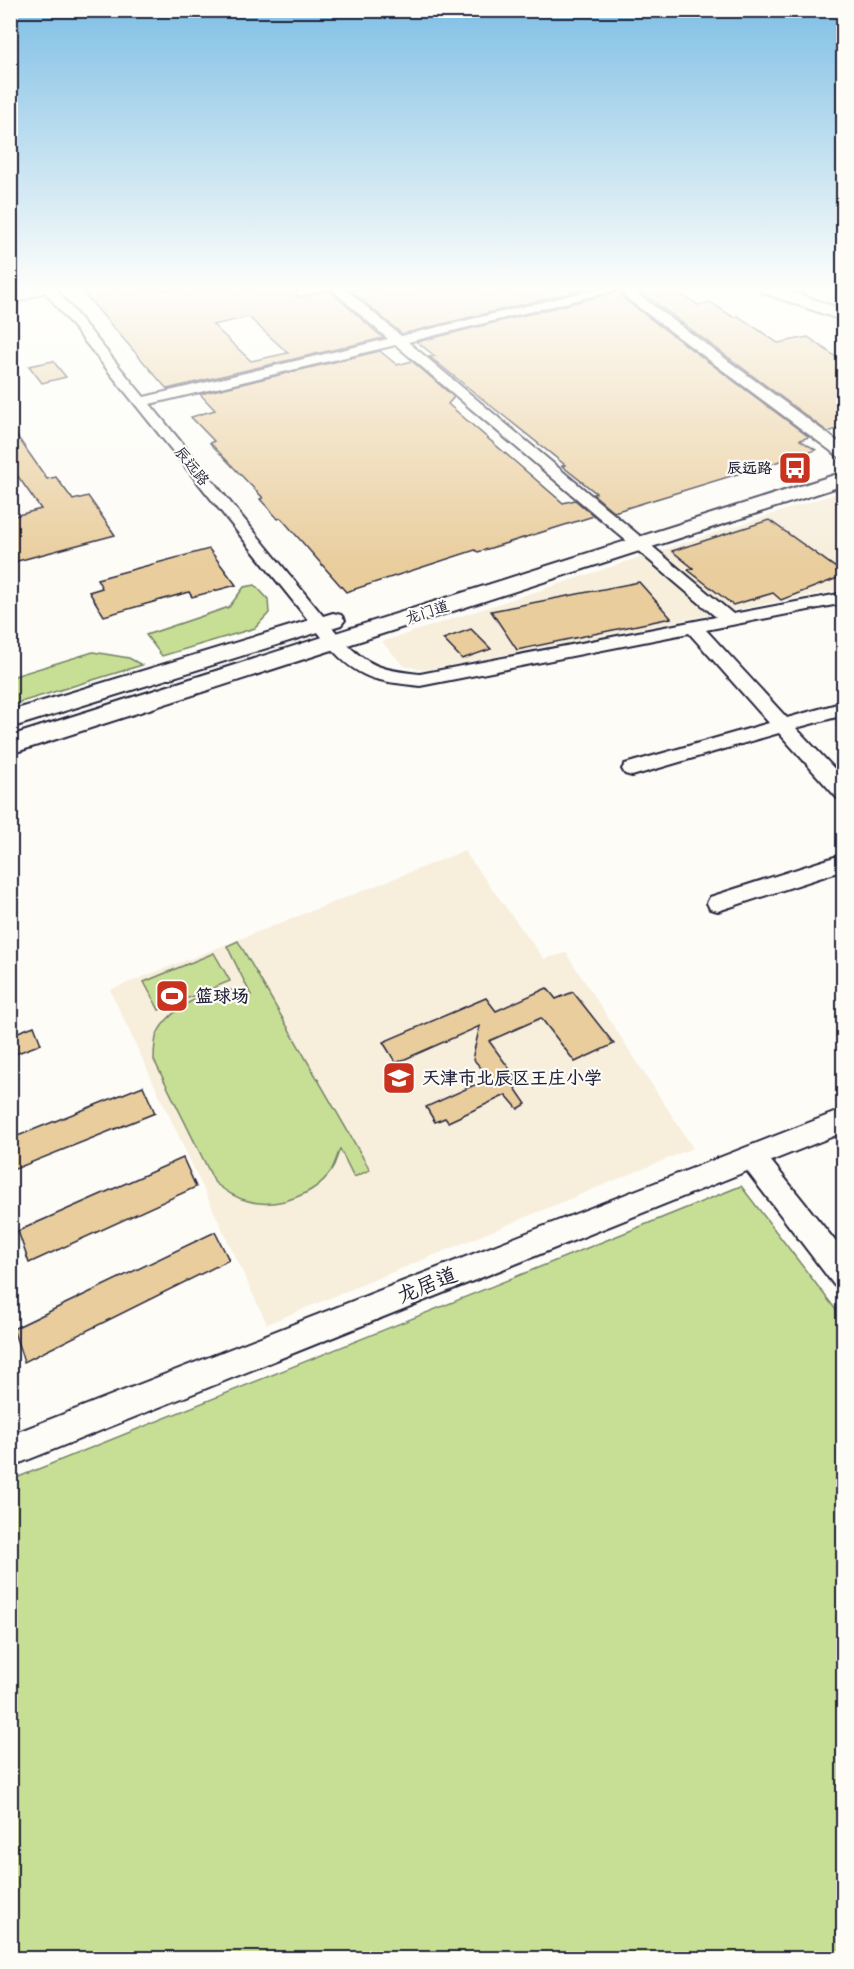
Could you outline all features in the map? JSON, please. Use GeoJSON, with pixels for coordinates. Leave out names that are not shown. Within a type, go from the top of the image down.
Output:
{"type":"FeatureCollection","features":[{"type":"Feature","properties":{"kind":"main road","name":"龙门道"},"geometry":{"type":"LineString","coordinates":[[10,745],[328,633],[630,537],[843,461]]}},
{"type":"Feature","properties":{"kind":"main road","name":"龙门道"},"geometry":{"type":"LineString","coordinates":[[630,537],[843,478]]}},
{"type":"Feature","properties":{"kind":"main road","name":"龙门道"},"geometry":{"type":"LineString","coordinates":[[10,720],[328,633]]}},
{"type":"Feature","properties":{"kind":"street","name":"辰远路"},"geometry":{"type":"LineString","coordinates":[[123,381],[350,659],[374,675],[420,680],[843,598]]}},
{"type":"Feature","properties":{"kind":"street"},"geometry":{"type":"LineString","coordinates":[[140,402],[228,381]]}},
{"type":"Feature","properties":{"kind":"street"},"geometry":{"type":"LineString","coordinates":[[445,381],[731,621]]}},
{"type":"Feature","properties":{"kind":"street"},"geometry":{"type":"LineString","coordinates":[[745,381],[843,454]]}},
{"type":"Feature","properties":{"kind":"street"},"geometry":{"type":"LineString","coordinates":[[694,628],[843,793]]}},
{"type":"Feature","properties":{"kind":"street"},"geometry":{"type":"LineString","coordinates":[[632,769],[843,708]]}},
{"type":"Feature","properties":{"kind":"street"},"geometry":{"type":"LineString","coordinates":[[717,903],[843,862]]}},
{"type":"Feature","properties":{"kind":"street","name":"龙居道"},"geometry":{"type":"LineString","coordinates":[[10,1451],[843,1120]]}},
{"type":"Feature","properties":{"kind":"street"},"geometry":{"type":"LineString","coordinates":[[751,1156],[843,1275]]}},
{"type":"Feature","properties":{"kind":"shaded area"},"geometry":{"type":"Polygon","coordinates":[[[843,491],[843,589],[425,670],[404,666],[382,642],[843,491]]]}},
{"type":"Feature","properties":{"kind":"shaded area","name":"天津市北辰区王庄小学"},"geometry":{"type":"Polygon","coordinates":[[[464,851],[544,959],[566,953],[693,1148],[267,1324],[110,990],[464,851]]]}},
{"type":"Feature","properties":{"kind":"green space"},"geometry":{"type":"Polygon","coordinates":[[[255,585],[268,599],[269,613],[255,628],[162,656],[146,635],[229,607],[244,587],[255,585]]]}},
{"type":"Feature","properties":{"kind":"green space"},"geometry":{"type":"Polygon","coordinates":[[[93,652],[129,658],[142,665],[11,705],[11,677],[93,652]]]}},
{"type":"Feature","properties":{"kind":"green space"},"geometry":{"type":"Polygon","coordinates":[[[238,941],[370,1170],[354,1177],[340,1149],[331,1171],[324,1180],[294,1198],[271,1203],[243,1200],[215,1183],[154,1060],[155,1046],[158,1032],[163,1024],[179,1009],[198,997],[228,990],[251,995],[227,946],[238,941]]]}},
{"type":"Feature","properties":{"kind":"green space","name":"篮球场"},"geometry":{"type":"Polygon","coordinates":[[[214,953],[230,981],[159,1010],[144,982],[214,953]]]}},
{"type":"Feature","properties":{"kind":"green space"},"geometry":{"type":"Polygon","coordinates":[[[741,1186],[843,1319],[843,1958],[11,1958],[11,1480],[741,1186]]]}},
{"type":"Feature","properties":{"kind":"building"},"geometry":{"type":"Polygon","coordinates":[[[160,381],[201,381],[167,389],[160,381]]]}},
{"type":"Feature","properties":{"kind":"building"},"geometry":{"type":"Polygon","coordinates":[[[255,381],[435,381],[454,397],[448,404],[563,503],[575,500],[594,516],[478,552],[475,550],[346,592],[281,518],[278,519],[260,499],[263,498],[210,443],[214,441],[191,417],[215,410],[200,394],[255,381]]]}},
{"type":"Feature","properties":{"kind":"building"},"geometry":{"type":"Polygon","coordinates":[[[460,381],[734,381],[809,437],[800,440],[816,450],[614,512],[593,494],[596,493],[562,466],[565,465],[460,381]]]}},
{"type":"Feature","properties":{"kind":"building"},"geometry":{"type":"Polygon","coordinates":[[[760,381],[843,381],[843,427],[828,432],[760,381]]]}},
{"type":"Feature","properties":{"kind":"building"},"geometry":{"type":"Polygon","coordinates":[[[10,426],[47,479],[56,477],[73,500],[88,496],[115,535],[10,563],[10,517],[41,509],[10,465],[10,426]]]}},
{"type":"Feature","properties":{"kind":"building"},"geometry":{"type":"Polygon","coordinates":[[[769,520],[843,573],[843,576],[781,600],[773,593],[733,605],[688,570],[693,568],[672,551],[769,520]]]}},
{"type":"Feature","properties":{"kind":"building"},"geometry":{"type":"Polygon","coordinates":[[[209,549],[236,585],[192,597],[189,592],[104,616],[89,592],[102,588],[97,579],[209,549]]]}},
{"type":"Feature","properties":{"kind":"building"},"geometry":{"type":"Polygon","coordinates":[[[639,582],[671,618],[517,650],[491,611],[639,582]]]}},
{"type":"Feature","properties":{"kind":"building"},"geometry":{"type":"Polygon","coordinates":[[[471,629],[491,649],[462,659],[443,639],[471,629]]]}},
{"type":"Feature","properties":{"kind":"building"},"geometry":{"type":"Polygon","coordinates":[[[547,988],[556,999],[573,992],[614,1044],[575,1062],[541,1018],[489,1041],[517,1079],[511,1082],[526,1104],[518,1109],[506,1095],[448,1122],[445,1118],[435,1122],[426,1107],[490,1078],[474,1060],[473,1055],[480,1026],[396,1063],[383,1042],[486,998],[496,1011],[547,988]]]}},
{"type":"Feature","properties":{"kind":"building"},"geometry":{"type":"Polygon","coordinates":[[[34,1026],[41,1044],[10,1056],[10,1035],[34,1026]]]}},
{"type":"Feature","properties":{"kind":"building"},"geometry":{"type":"Polygon","coordinates":[[[143,1086],[155,1113],[10,1171],[10,1139],[143,1086]]]}},
{"type":"Feature","properties":{"kind":"building"},"geometry":{"type":"Polygon","coordinates":[[[183,1158],[196,1187],[29,1263],[18,1231],[183,1158]]]}},
{"type":"Feature","properties":{"kind":"building"},"geometry":{"type":"Polygon","coordinates":[[[215,1232],[229,1260],[24,1362],[13,1329],[215,1232]]]}},
{"type":"Feature","properties":{"kind":"place","name":"辰远路"},"geometry":{"type":"Point","coordinates":[795,468]}},
{"type":"Feature","properties":{"kind":"place","name":"篮球场"},"geometry":{"type":"Point","coordinates":[172,996]}},
{"type":"Feature","properties":{"kind":"place","name":"天津市北辰区王庄小学"},"geometry":{"type":"Point","coordinates":[399,1078]}}]}
